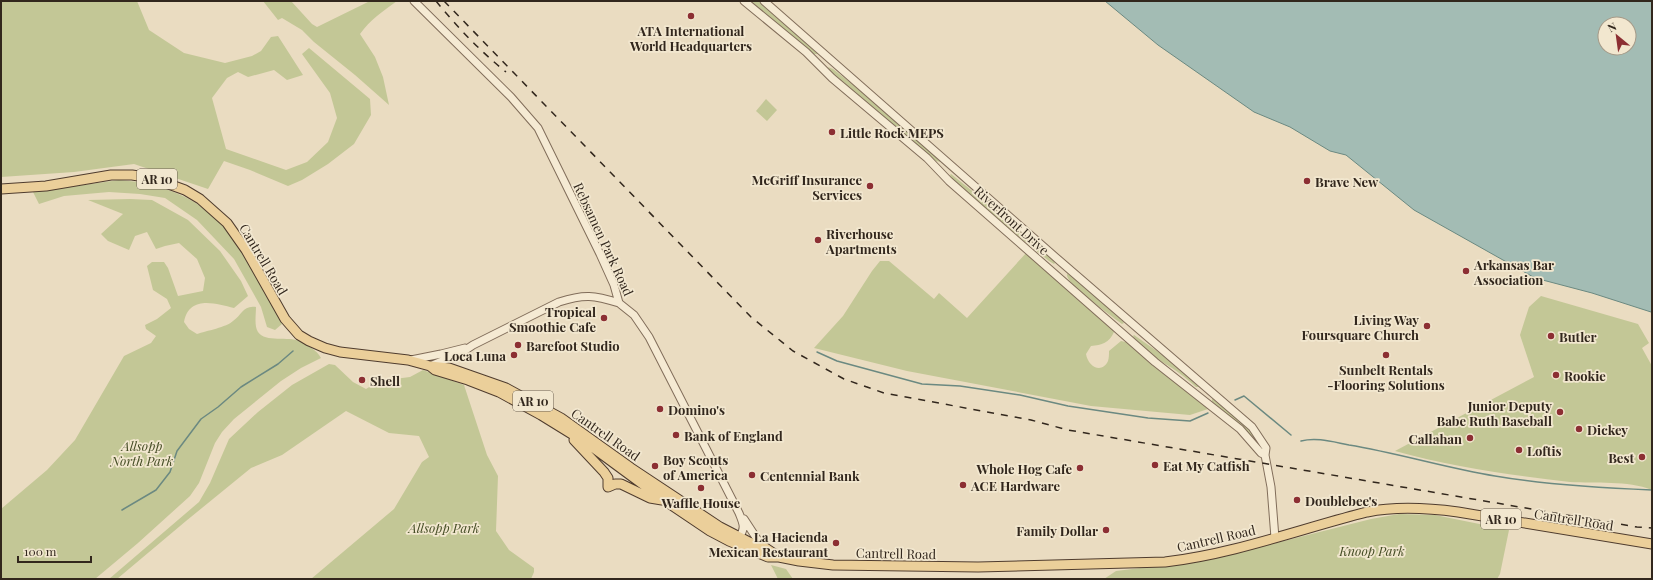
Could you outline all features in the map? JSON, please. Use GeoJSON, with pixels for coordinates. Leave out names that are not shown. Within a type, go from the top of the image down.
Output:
{"type":"FeatureCollection","features":[{"type":"Feature","properties":{"kind":"main road","name":"Cantrell Road"},"geometry":{"type":"LineString","coordinates":[[1,188],[46,186],[111,175],[145,177],[168,183],[200,199],[227,223],[244,246],[285,319],[299,335],[314,344],[335,351],[408,360],[430,366],[441,366],[466,373],[506,388],[542,406],[561,418],[631,468],[709,520],[739,537],[764,547],[779,557]]}},
{"type":"Feature","properties":{"kind":"main road","name":"Cantrell Road"},"geometry":{"type":"LineString","coordinates":[[430,366],[435,370],[468,380],[499,392],[541,415],[588,444],[664,500],[729,541],[763,555],[799,561],[833,565],[978,567],[1135,564],[1190,559],[1275,538],[1377,510],[1424,508],[1458,512],[1652,544]]}},
{"type":"Feature","properties":{"kind":"main road"},"geometry":{"type":"LineString","coordinates":[[567,431],[604,472],[608,478],[608,486],[621,484],[650,498],[664,500]]}},
{"type":"Feature","properties":{"kind":"street","name":"Rebsamen Park Road"},"geometry":{"type":"LineString","coordinates":[[414,1],[511,97],[538,128],[610,274],[619,303],[634,316],[649,337],[739,513],[744,526],[744,531],[739,537]]}},
{"type":"Feature","properties":{"kind":"street","name":"Riverfront Drive"},"geometry":{"type":"LineString","coordinates":[[744,1],[806,52],[832,78],[927,158],[949,181],[1123,334],[1186,387],[1240,429],[1260,453],[1265,455]]}},
{"type":"Feature","properties":{"kind":"street","name":"Riverfront Drive"},"geometry":{"type":"LineString","coordinates":[[764,1],[1124,318],[1245,421],[1262,440],[1266,448],[1265,455],[1271,487],[1275,538]]}},
{"type":"Feature","properties":{"kind":"street"},"geometry":{"type":"LineString","coordinates":[[430,366],[461,353],[472,345],[559,302],[589,296],[619,303]]}},
{"type":"Feature","properties":{"kind":"street"},"geometry":{"type":"LineString","coordinates":[[408,360],[441,354],[472,345]]}},
{"type":"Feature","properties":{"kind":"street","name":"Rebsamen Park Road"},"geometry":{"type":"LineString","coordinates":[[739,513],[764,547]]}},
{"type":"Feature","properties":{"kind":"green space"},"geometry":{"type":"Polygon","coordinates":[[[1,1],[137,1],[149,30],[184,53],[225,63],[252,56],[261,51],[271,37],[278,36],[303,75],[287,80],[274,70],[248,77],[238,72],[227,78],[212,98],[226,149],[286,170],[307,162],[328,142],[337,118],[330,93],[302,54],[309,48],[370,99],[371,115],[354,144],[328,164],[302,180],[288,186],[224,161],[208,189],[134,164],[74,172],[1,177],[1,1]]]}},
{"type":"Feature","properties":{"kind":"green space"},"geometry":{"type":"Polygon","coordinates":[[[263,1],[291,1],[312,24],[317,27],[370,1],[397,1],[372,20],[360,34],[375,57],[383,77],[389,105],[314,42],[302,30],[282,18],[278,20],[263,1]]]}},
{"type":"Feature","properties":{"kind":"green space"},"geometry":{"type":"Polygon","coordinates":[[[751,1],[760,1],[817,51],[818,54],[814,54],[753,5],[751,1]]]}},
{"type":"Feature","properties":{"kind":"green space"},"geometry":{"type":"Polygon","coordinates":[[[828,67],[833,69],[861,91],[941,162],[936,161],[832,75],[828,67]]]}},
{"type":"Feature","properties":{"kind":"green space"},"geometry":{"type":"Polygon","coordinates":[[[766,99],[777,110],[767,121],[756,111],[766,99]]]}},
{"type":"Feature","properties":{"kind":"green space"},"geometry":{"type":"Polygon","coordinates":[[[951,174],[1025,233],[1052,257],[1055,263],[1054,264],[1049,261],[1004,225],[952,179],[951,174]]]}},
{"type":"Feature","properties":{"kind":"green space"},"geometry":{"type":"Polygon","coordinates":[[[119,180],[148,184],[176,193],[201,206],[212,215],[223,225],[235,240],[282,324],[275,330],[267,327],[261,307],[234,259],[197,220],[165,198],[140,194],[109,192],[64,196],[39,204],[33,192],[119,180]]]}},
{"type":"Feature","properties":{"kind":"green space","name":"Allsopp North Park"},"geometry":{"type":"Polygon","coordinates":[[[88,200],[152,200],[188,220],[220,251],[241,281],[248,296],[234,308],[211,303],[197,304],[187,313],[184,322],[189,329],[197,334],[221,327],[236,319],[245,309],[256,307],[256,327],[261,335],[271,338],[299,341],[314,350],[321,358],[301,368],[281,381],[234,419],[222,432],[215,443],[199,483],[190,496],[95,579],[1,579],[1,509],[47,470],[75,440],[124,356],[151,343],[156,336],[146,329],[145,325],[157,319],[171,308],[167,299],[153,290],[147,266],[152,262],[164,262],[168,268],[178,296],[203,291],[205,278],[197,259],[179,243],[156,249],[147,232],[135,236],[129,250],[108,241],[101,234],[123,214],[88,200]]]}},
{"type":"Feature","properties":{"kind":"green space"},"geometry":{"type":"Polygon","coordinates":[[[1027,252],[1112,328],[1114,332],[1110,339],[1102,344],[1091,346],[1086,354],[1087,359],[1092,365],[1099,368],[1102,367],[1108,361],[1109,351],[1121,341],[1130,343],[1211,408],[1190,415],[1091,406],[907,371],[814,348],[843,316],[880,261],[889,261],[934,299],[939,293],[967,318],[1027,252]]]}},
{"type":"Feature","properties":{"kind":"green space"},"geometry":{"type":"Polygon","coordinates":[[[1067,274],[1121,318],[1124,323],[1122,324],[1079,291],[1072,284],[1067,274]]]}},
{"type":"Feature","properties":{"kind":"green space","name":"Junior Deputy Babe Ruth Baseball"},"geometry":{"type":"Polygon","coordinates":[[[1541,296],[1638,324],[1649,343],[1642,348],[1652,366],[1652,490],[1632,485],[1570,482],[1504,473],[1438,462],[1395,451],[1534,377],[1520,335],[1529,307],[1541,296]]]}},
{"type":"Feature","properties":{"kind":"green space"},"geometry":{"type":"Polygon","coordinates":[[[1134,335],[1174,363],[1199,387],[1196,387],[1183,376],[1142,348],[1133,336],[1134,335]]]}},
{"type":"Feature","properties":{"kind":"green space","name":"Allsopp Park"},"geometry":{"type":"Polygon","coordinates":[[[329,364],[335,365],[353,382],[366,389],[379,381],[410,377],[423,370],[464,385],[487,455],[498,476],[496,531],[509,550],[534,568],[531,579],[311,579],[394,509],[422,462],[429,457],[419,436],[389,433],[346,411],[282,455],[251,468],[117,579],[109,579],[199,502],[210,483],[229,439],[258,412],[292,385],[329,364]]]}},
{"type":"Feature","properties":{"kind":"green space"},"geometry":{"type":"Polygon","coordinates":[[[1212,398],[1247,427],[1262,447],[1212,402],[1212,398]]]}},
{"type":"Feature","properties":{"kind":"green space","name":"Knoop Park"},"geometry":{"type":"Polygon","coordinates":[[[1399,514],[1435,515],[1509,530],[1500,574],[1497,579],[1104,579],[1116,571],[1213,559],[1371,519],[1399,514]]]}},
{"type":"Feature","properties":{"kind":"green space"},"geometry":{"type":"Polygon","coordinates":[[[771,565],[786,569],[793,579],[778,579],[771,565]]]}},
{"type":"Feature","properties":{"kind":"water"},"geometry":{"type":"Polygon","coordinates":[[[1105,1],[1652,1],[1652,311],[1651,312],[1592,293],[1535,278],[1414,210],[1346,155],[1330,151],[1290,127],[1254,112],[1158,45],[1105,1]]]}},
{"type":"Feature","properties":{"kind":"waterway"},"geometry":{"type":"LineString","coordinates":[[122,510],[156,490],[170,472],[177,451],[201,419],[218,407],[241,387],[278,364],[293,351]]}},
{"type":"Feature","properties":{"kind":"waterway"},"geometry":{"type":"LineString","coordinates":[[817,352],[837,361],[922,384],[960,386],[1020,395],[1068,406],[1148,418],[1190,421],[1208,413]]}},
{"type":"Feature","properties":{"kind":"waterway"},"geometry":{"type":"LineString","coordinates":[[1235,400],[1244,396],[1291,435]]}},
{"type":"Feature","properties":{"kind":"waterway"},"geometry":{"type":"LineString","coordinates":[[1301,441],[1331,441],[1477,473],[1534,482],[1574,486],[1652,490]]}},
{"type":"Feature","properties":{"kind":"railway"},"geometry":{"type":"LineString","coordinates":[[436,1],[469,38],[506,72]]}},
{"type":"Feature","properties":{"kind":"railway"},"geometry":{"type":"LineString","coordinates":[[444,1],[751,317],[793,351],[844,379],[884,393],[1031,420],[1068,430],[1637,527],[1652,528]]}},
{"type":"Feature","properties":{"kind":"place","name":"ATA International World Headquarters"},"geometry":{"type":"Point","coordinates":[691,16]}},
{"type":"Feature","properties":{"kind":"place","name":"Little Rock MEPS"},"geometry":{"type":"Point","coordinates":[832,132]}},
{"type":"Feature","properties":{"kind":"place","name":"Brave New"},"geometry":{"type":"Point","coordinates":[1307,181]}},
{"type":"Feature","properties":{"kind":"place","name":"McGriff Insurance Services"},"geometry":{"type":"Point","coordinates":[870,186]}},
{"type":"Feature","properties":{"kind":"place","name":"Riverhouse Apartments"},"geometry":{"type":"Point","coordinates":[818,240]}},
{"type":"Feature","properties":{"kind":"place","name":"Arkansas Bar Association"},"geometry":{"type":"Point","coordinates":[1466,271]}},
{"type":"Feature","properties":{"kind":"place","name":"Tropical Smoothie Cafe"},"geometry":{"type":"Point","coordinates":[604,318]}},
{"type":"Feature","properties":{"kind":"place","name":"Living Way Foursquare Church"},"geometry":{"type":"Point","coordinates":[1427,326]}},
{"type":"Feature","properties":{"kind":"place","name":"Butler"},"geometry":{"type":"Point","coordinates":[1551,336]}},
{"type":"Feature","properties":{"kind":"place","name":"Barefoot Studio"},"geometry":{"type":"Point","coordinates":[518,345]}},
{"type":"Feature","properties":{"kind":"place","name":"Loca Luna"},"geometry":{"type":"Point","coordinates":[514,355]}},
{"type":"Feature","properties":{"kind":"place","name":"Sunbelt Rentals -Flooring Solutions"},"geometry":{"type":"Point","coordinates":[1386,355]}},
{"type":"Feature","properties":{"kind":"place","name":"Rookie"},"geometry":{"type":"Point","coordinates":[1556,375]}},
{"type":"Feature","properties":{"kind":"place","name":"Shell"},"geometry":{"type":"Point","coordinates":[362,380]}},
{"type":"Feature","properties":{"kind":"place","name":"Domino's"},"geometry":{"type":"Point","coordinates":[660,409]}},
{"type":"Feature","properties":{"kind":"place","name":"Junior Deputy Babe Ruth Baseball"},"geometry":{"type":"Point","coordinates":[1560,412]}},
{"type":"Feature","properties":{"kind":"place","name":"Dickey"},"geometry":{"type":"Point","coordinates":[1579,429]}},
{"type":"Feature","properties":{"kind":"place","name":"Bank of England"},"geometry":{"type":"Point","coordinates":[676,435]}},
{"type":"Feature","properties":{"kind":"place","name":"Callahan"},"geometry":{"type":"Point","coordinates":[1470,438]}},
{"type":"Feature","properties":{"kind":"place","name":"Loftis"},"geometry":{"type":"Point","coordinates":[1519,450]}},
{"type":"Feature","properties":{"kind":"place","name":"Best"},"geometry":{"type":"Point","coordinates":[1642,457]}},
{"type":"Feature","properties":{"kind":"place","name":"Eat My Catfish"},"geometry":{"type":"Point","coordinates":[1155,465]}},
{"type":"Feature","properties":{"kind":"place","name":"Boy Scouts of America"},"geometry":{"type":"Point","coordinates":[655,466]}},
{"type":"Feature","properties":{"kind":"place","name":"Whole Hog Cafe"},"geometry":{"type":"Point","coordinates":[1080,468]}},
{"type":"Feature","properties":{"kind":"place","name":"Centennial Bank"},"geometry":{"type":"Point","coordinates":[752,475]}},
{"type":"Feature","properties":{"kind":"place","name":"ACE Hardware"},"geometry":{"type":"Point","coordinates":[963,485]}},
{"type":"Feature","properties":{"kind":"place","name":"Waffle House"},"geometry":{"type":"Point","coordinates":[701,488]}},
{"type":"Feature","properties":{"kind":"place","name":"Doublebee's"},"geometry":{"type":"Point","coordinates":[1297,500]}},
{"type":"Feature","properties":{"kind":"place","name":"Family Dollar"},"geometry":{"type":"Point","coordinates":[1106,530]}},
{"type":"Feature","properties":{"kind":"place","name":"La Hacienda Mexican Restaurant"},"geometry":{"type":"Point","coordinates":[836,543]}}]}
